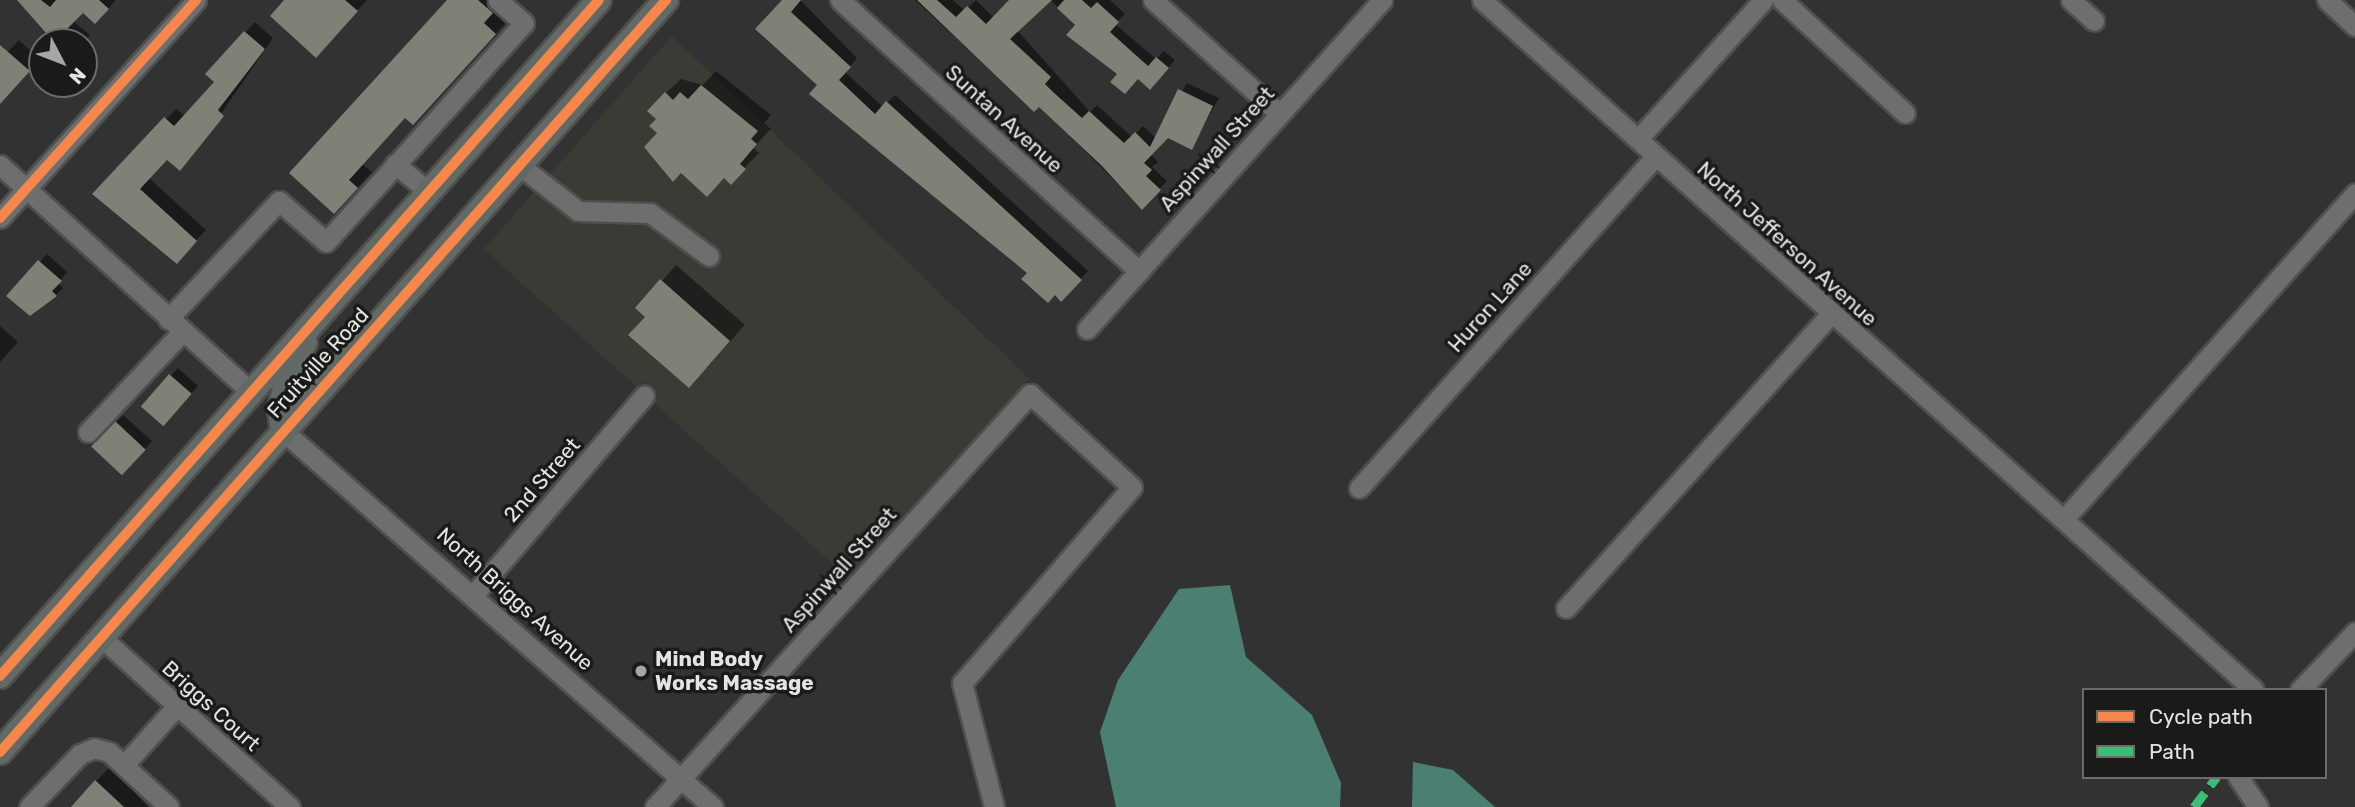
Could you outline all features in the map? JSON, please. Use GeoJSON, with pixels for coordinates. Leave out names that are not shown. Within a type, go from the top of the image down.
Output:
{"type":"FeatureCollection","features":[{"type":"Feature","properties":{"kind":"main road","name":"Fruitville Road"},"geometry":{"type":"LineString","coordinates":[[0,676],[598,0]]}},
{"type":"Feature","properties":{"kind":"main road","name":"Fruitville Road"},"geometry":{"type":"LineString","coordinates":[[0,752],[666,0]]}},
{"type":"Feature","properties":{"kind":"main road"},"geometry":{"type":"LineString","coordinates":[[283,431],[279,410],[287,378],[319,313]]}},
{"type":"Feature","properties":{"kind":"street"},"geometry":{"type":"LineString","coordinates":[[0,218],[197,0]]}},
{"type":"Feature","properties":{"kind":"street"},"geometry":{"type":"LineString","coordinates":[[88,432],[279,201],[326,242],[524,23],[498,0]]}},
{"type":"Feature","properties":{"kind":"street","name":"Suntan Avenue"},"geometry":{"type":"LineString","coordinates":[[839,0],[1139,271]]}},
{"type":"Feature","properties":{"kind":"street"},"geometry":{"type":"LineString","coordinates":[[1153,0],[1279,113]]}},
{"type":"Feature","properties":{"kind":"street","name":"Aspinwall Street"},"geometry":{"type":"LineString","coordinates":[[1087,329],[1382,0]]}},
{"type":"Feature","properties":{"kind":"street","name":"North Jefferson Avenue"},"geometry":{"type":"LineString","coordinates":[[1482,0],[2252,688]]}},
{"type":"Feature","properties":{"kind":"street"},"geometry":{"type":"LineString","coordinates":[[1638,139],[1763,0]]}},
{"type":"Feature","properties":{"kind":"street"},"geometry":{"type":"LineString","coordinates":[[1782,0],[1905,113]]}},
{"type":"Feature","properties":{"kind":"street"},"geometry":{"type":"LineString","coordinates":[[2071,0],[2094,21]]}},
{"type":"Feature","properties":{"kind":"street"},"geometry":{"type":"LineString","coordinates":[[2327,0],[2355,26]]}},
{"type":"Feature","properties":{"kind":"street","name":"Huron Lane"},"geometry":{"type":"LineString","coordinates":[[1359,488],[1656,156]]}},
{"type":"Feature","properties":{"kind":"street"},"geometry":{"type":"LineString","coordinates":[[395,164],[428,191]]}},
{"type":"Feature","properties":{"kind":"street"},"geometry":{"type":"LineString","coordinates":[[0,165],[250,391]]}},
{"type":"Feature","properties":{"kind":"street"},"geometry":{"type":"LineString","coordinates":[[519,165],[578,211],[650,213],[709,256]]}},
{"type":"Feature","properties":{"kind":"street"},"geometry":{"type":"LineString","coordinates":[[2064,519],[2355,193]]}},
{"type":"Feature","properties":{"kind":"street"},"geometry":{"type":"LineString","coordinates":[[1566,608],[1831,314]]}},
{"type":"Feature","properties":{"kind":"street","name":"Aspinwall Street"},"geometry":{"type":"LineString","coordinates":[[655,807],[1030,394],[1132,487],[962,683],[994,807]]}},
{"type":"Feature","properties":{"kind":"street","name":"2nd Street"},"geometry":{"type":"LineString","coordinates":[[475,593],[644,396]]}},
{"type":"Feature","properties":{"kind":"street","name":"North Briggs Avenue"},"geometry":{"type":"LineString","coordinates":[[283,431],[475,593],[713,807]]}},
{"type":"Feature","properties":{"kind":"street"},"geometry":{"type":"LineString","coordinates":[[2302,688],[2355,632]]}},
{"type":"Feature","properties":{"kind":"street","name":"Briggs Court"},"geometry":{"type":"LineString","coordinates":[[102,638],[277,803]]}},
{"type":"Feature","properties":{"kind":"street"},"geometry":{"type":"LineString","coordinates":[[124,765],[177,706]]}},
{"type":"Feature","properties":{"kind":"street"},"geometry":{"type":"LineString","coordinates":[[29,807],[85,751],[109,752],[169,807]]}},
{"type":"Feature","properties":{"kind":"street"},"geometry":{"type":"LineString","coordinates":[[2239,779],[2258,807]]}},
{"type":"Feature","properties":{"kind":"shaded area"},"geometry":{"type":"Polygon","coordinates":[[[672,36],[1043,392],[1028,380],[848,578],[653,402],[658,395],[642,382],[637,387],[484,249],[672,36]]]}},
{"type":"Feature","properties":{"kind":"shaded area"},"geometry":{"type":"Polygon","coordinates":[[[1230,585],[1246,657],[1312,715],[1341,783],[1340,807],[1116,807],[1100,732],[1118,680],[1179,589],[1230,585]]]}},
{"type":"Feature","properties":{"kind":"shaded area"},"geometry":{"type":"Polygon","coordinates":[[[1413,762],[1453,770],[1495,807],[1412,807],[1413,762]]]}},
{"type":"Feature","properties":{"kind":"building"},"geometry":{"type":"Polygon","coordinates":[[[17,0],[41,0],[50,7],[56,0],[99,0],[109,9],[95,24],[83,13],[68,28],[42,28],[17,0]]]}},
{"type":"Feature","properties":{"kind":"building"},"geometry":{"type":"Polygon","coordinates":[[[284,0],[345,0],[358,11],[316,58],[270,16],[284,0]]]}},
{"type":"Feature","properties":{"kind":"building"},"geometry":{"type":"Polygon","coordinates":[[[447,0],[478,0],[493,13],[484,23],[496,34],[413,125],[405,118],[349,180],[358,188],[334,214],[289,173],[447,0]]]}},
{"type":"Feature","properties":{"kind":"building"},"geometry":{"type":"Polygon","coordinates":[[[782,0],[801,0],[791,12],[851,67],[839,80],[875,114],[886,101],[1082,280],[1061,302],[1055,295],[1048,303],[1021,279],[1027,273],[809,94],[817,85],[755,29],[782,0]]]}},
{"type":"Feature","properties":{"kind":"building"},"geometry":{"type":"Polygon","coordinates":[[[917,0],[937,0],[956,17],[967,6],[986,24],[1009,0],[1052,0],[1010,39],[1051,77],[1045,84],[1053,92],[1082,118],[1089,111],[1124,143],[1135,132],[1150,147],[1178,89],[1213,106],[1192,150],[1168,138],[1144,163],[1152,170],[1146,176],[1161,190],[1142,210],[1102,166],[1039,107],[1034,112],[917,0]]]}},
{"type":"Feature","properties":{"kind":"building"},"geometry":{"type":"Polygon","coordinates":[[[1064,0],[1082,0],[1091,8],[1097,2],[1119,22],[1110,32],[1148,66],[1156,57],[1169,68],[1150,90],[1138,79],[1125,94],[1110,82],[1117,74],[1066,35],[1075,25],[1057,8],[1064,0]]]}},
{"type":"Feature","properties":{"kind":"building"},"geometry":{"type":"Polygon","coordinates":[[[244,31],[265,49],[218,110],[224,116],[180,171],[167,160],[140,189],[197,241],[177,264],[92,194],[164,117],[174,126],[214,82],[205,74],[244,31]]]}},
{"type":"Feature","properties":{"kind":"building"},"geometry":{"type":"Polygon","coordinates":[[[0,45],[28,69],[28,73],[0,104],[0,45]]]}},
{"type":"Feature","properties":{"kind":"building"},"geometry":{"type":"Polygon","coordinates":[[[701,85],[758,131],[751,139],[757,144],[740,164],[746,169],[731,185],[724,178],[707,197],[681,173],[673,182],[644,147],[657,133],[649,126],[656,119],[647,111],[665,92],[673,100],[680,92],[688,99],[701,85]]]}},
{"type":"Feature","properties":{"kind":"building"},"geometry":{"type":"Polygon","coordinates":[[[38,260],[62,281],[52,291],[57,296],[30,316],[6,296],[38,260]]]}},
{"type":"Feature","properties":{"kind":"building"},"geometry":{"type":"Polygon","coordinates":[[[660,279],[730,341],[689,388],[628,335],[645,317],[635,308],[660,279]]]}},
{"type":"Feature","properties":{"kind":"building"},"geometry":{"type":"Polygon","coordinates":[[[169,374],[192,394],[163,426],[141,406],[169,374]]]}},
{"type":"Feature","properties":{"kind":"building"},"geometry":{"type":"Polygon","coordinates":[[[115,421],[146,450],[122,475],[91,447],[115,421]]]}},
{"type":"Feature","properties":{"kind":"building"},"geometry":{"type":"Polygon","coordinates":[[[95,780],[124,807],[71,807],[95,780]]]}},
{"type":"Feature","properties":{"kind":"marked path"},"geometry":{"type":"LineString","coordinates":[[2194,807],[2215,779]]}},
{"type":"Feature","properties":{"kind":"cycle path"},"geometry":{"type":"LineString","coordinates":[[0,218],[196,0]]}},
{"type":"Feature","properties":{"kind":"cycle path"},"geometry":{"type":"LineString","coordinates":[[0,676],[599,0]]}},
{"type":"Feature","properties":{"kind":"cycle path"},"geometry":{"type":"LineString","coordinates":[[0,752],[666,0]]}},
{"type":"Feature","properties":{"kind":"place","name":"Mind Body Works Massage"},"geometry":{"type":"Point","coordinates":[641,671]}}]}
